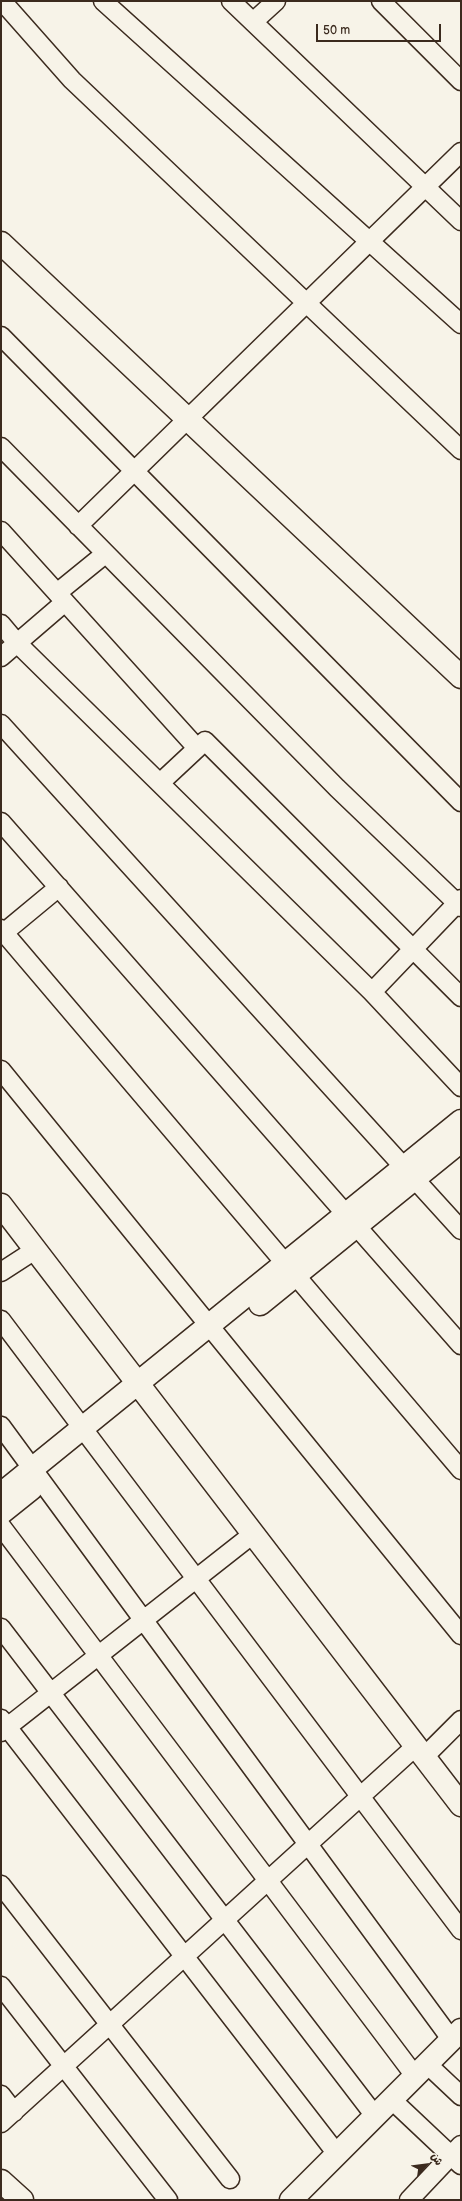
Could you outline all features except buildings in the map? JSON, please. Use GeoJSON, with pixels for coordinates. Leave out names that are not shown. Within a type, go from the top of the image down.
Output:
{"type":"FeatureCollection","features":[{"type":"Feature","properties":{"kind":"street"},"geometry":{"type":"LineString","coordinates":[[2,1],[72,80],[461,450]]}},
{"type":"Feature","properties":{"kind":"street"},"geometry":{"type":"LineString","coordinates":[[103,1],[461,324]]}},
{"type":"Feature","properties":{"kind":"street"},"geometry":{"type":"LineString","coordinates":[[231,1],[461,221]]}},
{"type":"Feature","properties":{"kind":"street"},"geometry":{"type":"LineString","coordinates":[[253,22],[276,1]]}},
{"type":"Feature","properties":{"kind":"street"},"geometry":{"type":"LineString","coordinates":[[381,1],[461,81]]}},
{"type":"Feature","properties":{"kind":"street"},"geometry":{"type":"LineString","coordinates":[[78,526],[461,152]]}},
{"type":"Feature","properties":{"kind":"street"},"geometry":{"type":"LineString","coordinates":[[1,243],[461,677]]}},
{"type":"Feature","properties":{"kind":"street"},"geometry":{"type":"LineString","coordinates":[[1,336],[461,802]]}},
{"type":"Feature","properties":{"kind":"street"},"geometry":{"type":"LineString","coordinates":[[1,448],[337,788],[460,903],[372,992]]}},
{"type":"Feature","properties":{"kind":"street"},"geometry":{"type":"LineString","coordinates":[[1,531],[197,748]]}},
{"type":"Feature","properties":{"kind":"street"},"geometry":{"type":"LineString","coordinates":[[1,657],[17,643],[105,554]]}},
{"type":"Feature","properties":{"kind":"street"},"geometry":{"type":"LineString","coordinates":[[1,624],[17,643],[372,992],[461,1087]]}},
{"type":"Feature","properties":{"kind":"street"},"geometry":{"type":"LineString","coordinates":[[1,724],[461,1230]]}},
{"type":"Feature","properties":{"kind":"street"},"geometry":{"type":"LineString","coordinates":[[160,784],[205,741],[461,997]]}},
{"type":"Feature","properties":{"kind":"street"},"geometry":{"type":"LineString","coordinates":[[1,822],[461,1345]]}},
{"type":"Feature","properties":{"kind":"street"},"geometry":{"type":"LineString","coordinates":[[59,887],[2,932],[461,1470]]}},
{"type":"Feature","properties":{"kind":"street"},"geometry":{"type":"LineString","coordinates":[[1,1070],[461,1635]]}},
{"type":"Feature","properties":{"kind":"street"},"geometry":{"type":"LineString","coordinates":[[1,1513],[37,1475],[409,1173],[461,1121]]}},
{"type":"Feature","properties":{"kind":"street"},"geometry":{"type":"LineString","coordinates":[[409,1173],[461,1141]]}},
{"type":"Feature","properties":{"kind":"street"},"geometry":{"type":"LineString","coordinates":[[1,1205],[461,1805]]}},
{"type":"Feature","properties":{"kind":"street"},"geometry":{"type":"LineString","coordinates":[[1,1272],[35,1250]]}},
{"type":"Feature","properties":{"kind":"street"},"geometry":{"type":"LineString","coordinates":[[1,1320],[461,1930]]}},
{"type":"Feature","properties":{"kind":"street"},"geometry":{"type":"LineString","coordinates":[[1,1426],[308,1844],[458,2033],[291,2200]]}},
{"type":"Feature","properties":{"kind":"street"},"geometry":{"type":"LineString","coordinates":[[1,1494],[37,1475]]}},
{"type":"Feature","properties":{"kind":"street"},"geometry":{"type":"LineString","coordinates":[[1,1526],[268,1881],[421,2070],[461,2096]]}},
{"type":"Feature","properties":{"kind":"street"},"geometry":{"type":"LineString","coordinates":[[254,1534],[51,1693],[3,1726],[185,1956],[337,2154]]}},
{"type":"Feature","properties":{"kind":"street"},"geometry":{"type":"LineString","coordinates":[[1,1628],[375,2116]]}},
{"type":"Feature","properties":{"kind":"street"},"geometry":{"type":"LineString","coordinates":[[1,2096],[7,2118],[360,1797],[461,1720]]}},
{"type":"Feature","properties":{"kind":"street"},"geometry":{"type":"LineString","coordinates":[[1,1885],[230,2179]]}},
{"type":"Feature","properties":{"kind":"street"},"geometry":{"type":"LineString","coordinates":[[1,1986],[168,2200]]}},
{"type":"Feature","properties":{"kind":"street"},"geometry":{"type":"LineString","coordinates":[[391,2099],[458,2155],[409,2200]]}},
{"type":"Feature","properties":{"kind":"street"},"geometry":{"type":"LineString","coordinates":[[1,2181],[22,2200]]}}]}
